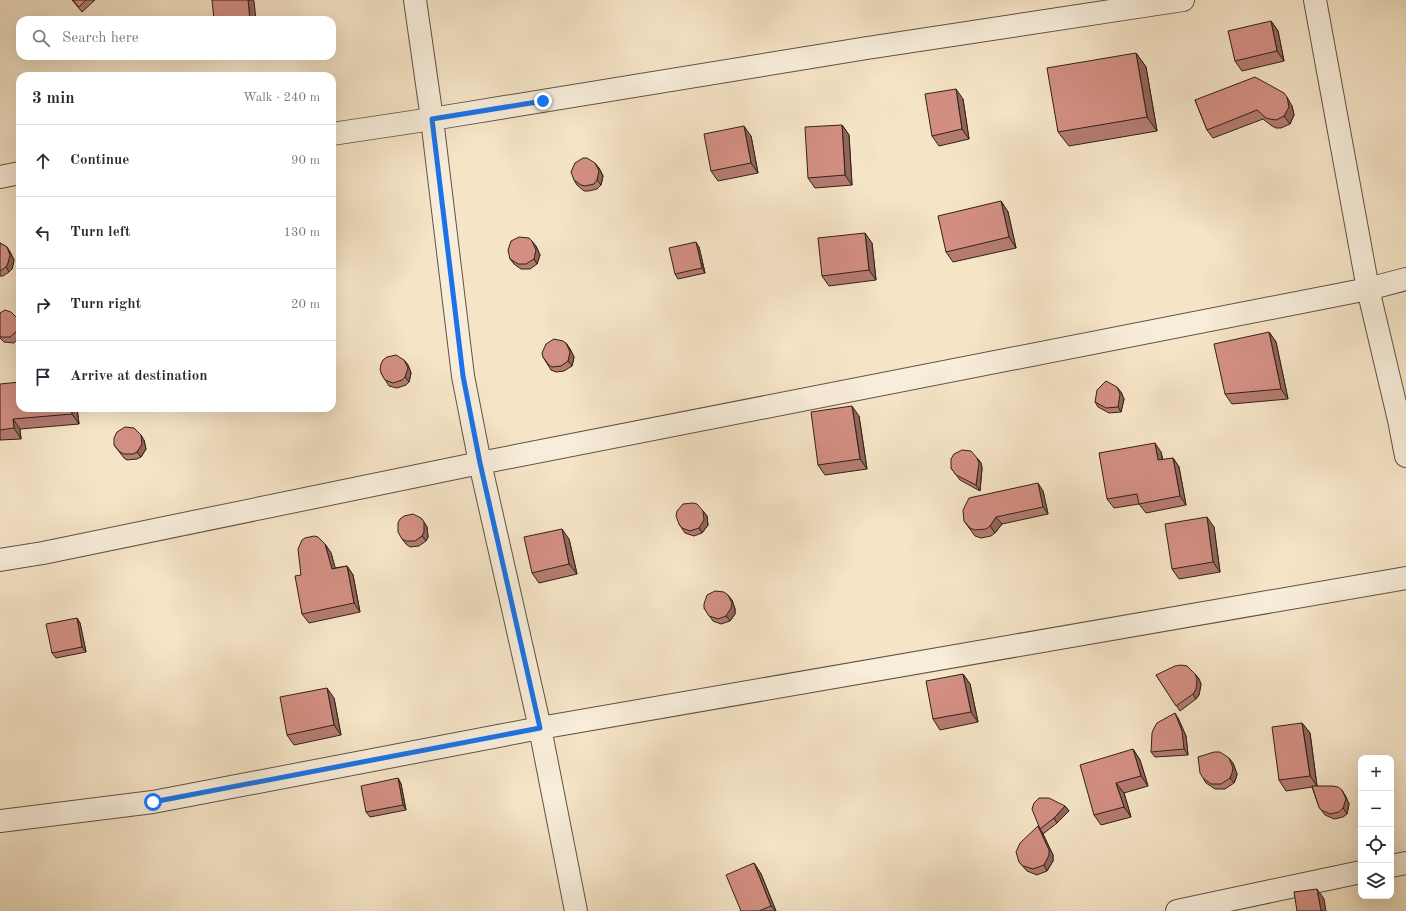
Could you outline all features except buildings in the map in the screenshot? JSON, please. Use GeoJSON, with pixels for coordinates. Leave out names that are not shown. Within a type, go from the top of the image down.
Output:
{"type":"FeatureCollection","features":[{"type":"Feature","properties":{"kind":"street"},"geometry":{"type":"LineString","coordinates":[[415,0],[432,119],[463,376],[480,463],[540,728],[576,911]]}},
{"type":"Feature","properties":{"kind":"street"},"geometry":{"type":"LineString","coordinates":[[336,133],[860,49],[1183,0]]}},
{"type":"Feature","properties":{"kind":"street"},"geometry":{"type":"LineString","coordinates":[[1314,0],[1368,289],[1406,456]]}},
{"type":"Feature","properties":{"kind":"street"},"geometry":{"type":"LineString","coordinates":[[0,177],[16,174]]}},
{"type":"Feature","properties":{"kind":"street"},"geometry":{"type":"LineString","coordinates":[[0,560],[43,553],[480,463],[1368,289],[1406,279]]}},
{"type":"Feature","properties":{"kind":"street"},"geometry":{"type":"LineString","coordinates":[[0,821],[153,802],[540,728],[1406,578]]}},
{"type":"Feature","properties":{"kind":"street"},"geometry":{"type":"LineString","coordinates":[[1394,865],[1406,863]]}},
{"type":"Feature","properties":{"kind":"street"},"geometry":{"type":"LineString","coordinates":[[1177,911],[1358,873]]}},
{"type":"Feature","properties":{"kind":"route"},"geometry":{"type":"LineString","coordinates":[[153,802],[540,728],[480,463],[463,376],[432,119],[543,101]]}}]}
